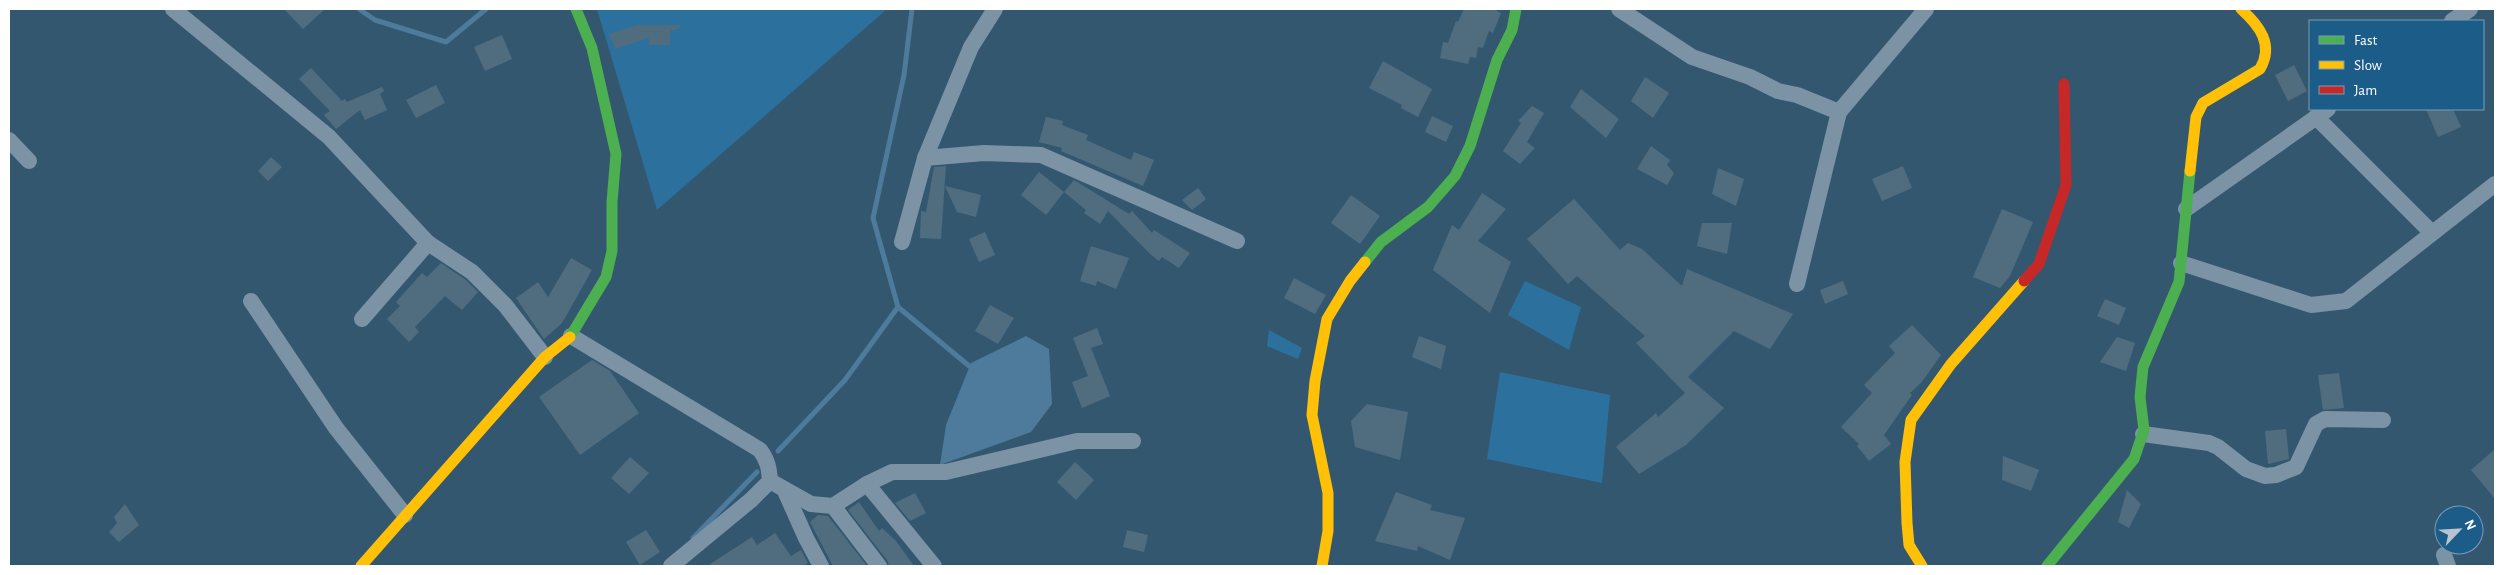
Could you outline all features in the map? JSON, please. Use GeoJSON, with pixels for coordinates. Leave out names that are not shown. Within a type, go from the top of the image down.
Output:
{"type":"FeatureCollection","features":[{"type":"Feature","properties":{"kind":"street"},"geometry":{"type":"LineString","coordinates":[[173,9],[329,136],[428,243],[472,272],[505,305],[545,357]]}},
{"type":"Feature","properties":{"kind":"street"},"geometry":{"type":"LineString","coordinates":[[361,566],[545,357],[571,336],[606,277],[612,251],[612,202],[616,154],[592,48],[576,9]]}},
{"type":"Feature","properties":{"kind":"street"},"geometry":{"type":"LineString","coordinates":[[902,242],[925,158],[971,47],[995,9]]}},
{"type":"Feature","properties":{"kind":"street"},"geometry":{"type":"LineString","coordinates":[[1322,566],[1328,531],[1328,493],[1312,415],[1315,381],[1327,319],[1350,281],[1381,242],[1428,207],[1455,176],[1470,146],[1497,60],[1512,30],[1516,9]]}},
{"type":"Feature","properties":{"kind":"street"},"geometry":{"type":"LineString","coordinates":[[1619,9],[1692,57],[1750,77],[1778,91],[1797,95],[1839,112]]}},
{"type":"Feature","properties":{"kind":"street"},"geometry":{"type":"LineString","coordinates":[[1796,284],[1839,112],[1926,9]]}},
{"type":"Feature","properties":{"kind":"street"},"geometry":{"type":"LineString","coordinates":[[2047,566],[2128,468],[2143,434],[2140,397],[2142,374],[2179,282],[2198,111],[2204,103],[2253,75],[2264,63],[2267,43],[2254,20],[2241,9]]}},
{"type":"Feature","properties":{"kind":"street"},"geometry":{"type":"LineString","coordinates":[[2454,20],[2470,9]]}},
{"type":"Feature","properties":{"kind":"street"},"geometry":{"type":"LineString","coordinates":[[1922,566],[1909,545],[1907,523],[1905,462],[1911,420],[1950,364],[2039,264],[2066,185],[2064,84]]}},
{"type":"Feature","properties":{"kind":"street"},"geometry":{"type":"LineString","coordinates":[[2186,209],[2322,113],[2431,232]]}},
{"type":"Feature","properties":{"kind":"street"},"geometry":{"type":"LineString","coordinates":[[9,140],[29,161]]}},
{"type":"Feature","properties":{"kind":"street"},"geometry":{"type":"LineString","coordinates":[[925,158],[984,153],[1041,155],[1237,241]]}},
{"type":"Feature","properties":{"kind":"street"},"geometry":{"type":"LineString","coordinates":[[2181,263],[2311,305],[2346,301],[2431,232],[2495,184]]}},
{"type":"Feature","properties":{"kind":"street"},"geometry":{"type":"LineString","coordinates":[[362,320],[428,243]]}},
{"type":"Feature","properties":{"kind":"street"},"geometry":{"type":"LineString","coordinates":[[251,301],[336,428],[405,515]]}},
{"type":"Feature","properties":{"kind":"street"},"geometry":{"type":"LineString","coordinates":[[571,336],[760,450],[769,466],[770,481],[752,500],[671,566]]}},
{"type":"Feature","properties":{"kind":"street"},"geometry":{"type":"LineString","coordinates":[[2143,434],[2209,443],[2218,447],[2246,469],[2265,476],[2276,475],[2296,467],[2316,424],[2325,419],[2383,420]]}},
{"type":"Feature","properties":{"kind":"street"},"geometry":{"type":"LineString","coordinates":[[770,481],[811,504],[833,506],[867,484],[892,472],[946,472],[1077,441],[1133,442]]}},
{"type":"Feature","properties":{"kind":"street"},"geometry":{"type":"LineString","coordinates":[[867,484],[934,566]]}},
{"type":"Feature","properties":{"kind":"street"},"geometry":{"type":"LineString","coordinates":[[785,491],[821,566]]}},
{"type":"Feature","properties":{"kind":"street"},"geometry":{"type":"LineString","coordinates":[[833,506],[879,566]]}},
{"type":"Feature","properties":{"kind":"shaded area"},"geometry":{"type":"Polygon","coordinates":[[[597,9],[887,9],[657,210],[597,9]]]}},
{"type":"Feature","properties":{"kind":"shaded area"},"geometry":{"type":"Polygon","coordinates":[[[1525,281],[1581,307],[1569,350],[1508,315],[1525,281]]]}},
{"type":"Feature","properties":{"kind":"shaded area"},"geometry":{"type":"Polygon","coordinates":[[[1269,330],[1302,348],[1298,359],[1267,346],[1269,330]]]}},
{"type":"Feature","properties":{"kind":"shaded area"},"geometry":{"type":"Polygon","coordinates":[[[1026,336],[1049,349],[1052,404],[1031,432],[940,465],[946,425],[971,363],[1026,336]]]}},
{"type":"Feature","properties":{"kind":"shaded area"},"geometry":{"type":"Polygon","coordinates":[[[1500,372],[1610,395],[1602,483],[1487,459],[1500,372]]]}},
{"type":"Feature","properties":{"kind":"building"},"geometry":{"type":"Polygon","coordinates":[[[284,9],[325,9],[303,29],[284,9]]]}},
{"type":"Feature","properties":{"kind":"building"},"geometry":{"type":"Polygon","coordinates":[[[1464,9],[1494,9],[1501,13],[1493,33],[1489,31],[1483,48],[1478,47],[1476,58],[1470,57],[1468,64],[1440,58],[1443,42],[1448,43],[1456,21],[1458,22],[1464,9]]]}},
{"type":"Feature","properties":{"kind":"building"},"geometry":{"type":"Polygon","coordinates":[[[637,25],[680,25],[680,28],[670,31],[670,45],[649,45],[649,38],[615,49],[609,34],[637,25]]]}},
{"type":"Feature","properties":{"kind":"building"},"geometry":{"type":"Polygon","coordinates":[[[502,35],[512,59],[485,71],[474,47],[502,35]]]}},
{"type":"Feature","properties":{"kind":"building"},"geometry":{"type":"Polygon","coordinates":[[[1383,61],[1432,89],[1418,117],[1401,108],[1402,105],[1369,88],[1383,61]]]}},
{"type":"Feature","properties":{"kind":"building"},"geometry":{"type":"Polygon","coordinates":[[[2294,65],[2307,91],[2288,101],[2275,75],[2294,65]]]}},
{"type":"Feature","properties":{"kind":"building"},"geometry":{"type":"Polygon","coordinates":[[[311,68],[342,101],[345,99],[347,102],[382,87],[384,91],[380,94],[387,110],[365,120],[360,110],[336,129],[324,115],[330,111],[299,79],[311,68]]]}},
{"type":"Feature","properties":{"kind":"building"},"geometry":{"type":"Polygon","coordinates":[[[1645,77],[1669,93],[1653,118],[1631,101],[1645,77]]]}},
{"type":"Feature","properties":{"kind":"building"},"geometry":{"type":"Polygon","coordinates":[[[436,85],[445,103],[416,118],[406,100],[436,85]]]}},
{"type":"Feature","properties":{"kind":"building"},"geometry":{"type":"Polygon","coordinates":[[[1581,89],[1619,119],[1606,138],[1570,107],[1581,89]]]}},
{"type":"Feature","properties":{"kind":"building"},"geometry":{"type":"Polygon","coordinates":[[[1532,106],[1544,113],[1527,142],[1535,148],[1520,164],[1503,151],[1521,123],[1518,121],[1532,106]]]}},
{"type":"Feature","properties":{"kind":"building"},"geometry":{"type":"Polygon","coordinates":[[[2426,110],[2453,110],[2461,127],[2438,137],[2426,110]]]}},
{"type":"Feature","properties":{"kind":"building"},"geometry":{"type":"Polygon","coordinates":[[[1432,116],[1453,126],[1446,142],[1425,132],[1432,116]]]}},
{"type":"Feature","properties":{"kind":"building"},"geometry":{"type":"Polygon","coordinates":[[[1046,117],[1063,121],[1062,125],[1088,135],[1086,140],[1131,160],[1134,152],[1154,160],[1143,186],[1061,151],[1062,148],[1039,142],[1046,117]]]}},
{"type":"Feature","properties":{"kind":"building"},"geometry":{"type":"Polygon","coordinates":[[[1651,146],[1670,160],[1667,165],[1674,173],[1667,185],[1637,169],[1651,146]]]}},
{"type":"Feature","properties":{"kind":"building"},"geometry":{"type":"Polygon","coordinates":[[[271,157],[282,167],[268,181],[258,171],[271,157]]]}},
{"type":"Feature","properties":{"kind":"building"},"geometry":{"type":"Polygon","coordinates":[[[946,166],[941,239],[920,238],[921,211],[926,212],[934,167],[946,166]]]}},
{"type":"Feature","properties":{"kind":"building"},"geometry":{"type":"Polygon","coordinates":[[[1903,166],[1912,188],[1882,201],[1872,179],[1903,166]]]}},
{"type":"Feature","properties":{"kind":"building"},"geometry":{"type":"Polygon","coordinates":[[[1718,168],[1744,179],[1736,206],[1712,194],[1718,168]]]}},
{"type":"Feature","properties":{"kind":"building"},"geometry":{"type":"Polygon","coordinates":[[[1039,172],[1064,192],[1046,215],[1021,195],[1039,172]]]}},
{"type":"Feature","properties":{"kind":"building"},"geometry":{"type":"Polygon","coordinates":[[[1074,180],[1129,214],[1132,211],[1152,233],[1154,230],[1190,253],[1179,268],[1162,257],[1159,261],[1150,254],[1108,211],[1100,224],[1084,213],[1086,210],[1064,192],[1074,180]]]}},
{"type":"Feature","properties":{"kind":"building"},"geometry":{"type":"Polygon","coordinates":[[[945,186],[981,195],[976,217],[957,212],[945,186]]]}},
{"type":"Feature","properties":{"kind":"building"},"geometry":{"type":"Polygon","coordinates":[[[1198,188],[1206,199],[1192,210],[1182,200],[1198,188]]]}},
{"type":"Feature","properties":{"kind":"building"},"geometry":{"type":"Polygon","coordinates":[[[1482,193],[1506,209],[1478,241],[1511,262],[1490,313],[1433,270],[1452,225],[1459,230],[1482,193]]]}},
{"type":"Feature","properties":{"kind":"building"},"geometry":{"type":"Polygon","coordinates":[[[1351,195],[1380,216],[1360,244],[1331,223],[1351,195]]]}},
{"type":"Feature","properties":{"kind":"building"},"geometry":{"type":"Polygon","coordinates":[[[1574,199],[1620,250],[1628,243],[1642,249],[1682,286],[1687,269],[1793,314],[1770,349],[1734,331],[1688,377],[1724,408],[1686,445],[1639,474],[1616,447],[1656,413],[1658,417],[1685,393],[1636,343],[1645,336],[1577,276],[1568,284],[1527,239],[1574,199]]]}},
{"type":"Feature","properties":{"kind":"building"},"geometry":{"type":"Polygon","coordinates":[[[2002,209],[2033,222],[2010,276],[2000,288],[1973,277],[2002,209]]]}},
{"type":"Feature","properties":{"kind":"building"},"geometry":{"type":"Polygon","coordinates":[[[1702,223],[1732,223],[1727,254],[1697,246],[1702,223]]]}},
{"type":"Feature","properties":{"kind":"building"},"geometry":{"type":"Polygon","coordinates":[[[985,232],[995,255],[979,262],[969,239],[985,232]]]}},
{"type":"Feature","properties":{"kind":"building"},"geometry":{"type":"Polygon","coordinates":[[[1091,246],[1129,258],[1116,289],[1097,281],[1096,286],[1080,281],[1091,246]]]}},
{"type":"Feature","properties":{"kind":"building"},"geometry":{"type":"Polygon","coordinates":[[[571,258],[592,270],[562,323],[544,339],[516,298],[538,282],[548,297],[571,258]]]}},
{"type":"Feature","properties":{"kind":"building"},"geometry":{"type":"Polygon","coordinates":[[[441,263],[466,280],[478,292],[462,310],[445,296],[415,327],[419,332],[409,342],[387,319],[400,306],[396,302],[422,273],[427,277],[441,263]]]}},
{"type":"Feature","properties":{"kind":"building"},"geometry":{"type":"Polygon","coordinates":[[[1294,278],[1326,295],[1315,314],[1284,298],[1294,278]]]}},
{"type":"Feature","properties":{"kind":"building"},"geometry":{"type":"Polygon","coordinates":[[[1843,281],[1848,294],[1825,304],[1820,290],[1843,281]]]}},
{"type":"Feature","properties":{"kind":"building"},"geometry":{"type":"Polygon","coordinates":[[[2105,299],[2126,308],[2119,325],[2097,316],[2105,299]]]}},
{"type":"Feature","properties":{"kind":"building"},"geometry":{"type":"Polygon","coordinates":[[[990,305],[1014,318],[998,344],[975,331],[990,305]]]}},
{"type":"Feature","properties":{"kind":"building"},"geometry":{"type":"Polygon","coordinates":[[[1912,325],[1941,355],[1921,383],[1910,393],[1912,395],[1884,435],[1891,444],[1869,461],[1857,446],[1859,444],[1841,427],[1872,393],[1864,385],[1895,353],[1889,346],[1912,325]]]}},
{"type":"Feature","properties":{"kind":"building"},"geometry":{"type":"Polygon","coordinates":[[[1097,328],[1103,344],[1091,348],[1110,396],[1082,408],[1072,382],[1088,376],[1073,338],[1097,328]]]}},
{"type":"Feature","properties":{"kind":"building"},"geometry":{"type":"Polygon","coordinates":[[[1419,336],[1446,346],[1441,369],[1412,357],[1419,336]]]}},
{"type":"Feature","properties":{"kind":"building"},"geometry":{"type":"Polygon","coordinates":[[[2117,337],[2135,343],[2126,371],[2100,362],[2117,337]]]}},
{"type":"Feature","properties":{"kind":"building"},"geometry":{"type":"Polygon","coordinates":[[[592,360],[610,371],[639,413],[580,455],[539,397],[592,360]]]}},
{"type":"Feature","properties":{"kind":"building"},"geometry":{"type":"Polygon","coordinates":[[[2339,373],[2344,408],[2323,410],[2318,375],[2339,373]]]}},
{"type":"Feature","properties":{"kind":"building"},"geometry":{"type":"Polygon","coordinates":[[[1367,404],[1408,412],[1400,460],[1355,447],[1351,421],[1367,404]]]}},
{"type":"Feature","properties":{"kind":"building"},"geometry":{"type":"Polygon","coordinates":[[[2286,429],[2289,459],[2268,464],[2265,431],[2286,429]]]}},
{"type":"Feature","properties":{"kind":"building"},"geometry":{"type":"Polygon","coordinates":[[[2495,449],[2495,499],[2471,470],[2495,449]]]}},
{"type":"Feature","properties":{"kind":"building"},"geometry":{"type":"Polygon","coordinates":[[[2003,456],[2039,470],[2031,491],[2002,480],[2003,456]]]}},
{"type":"Feature","properties":{"kind":"building"},"geometry":{"type":"Polygon","coordinates":[[[630,457],[649,473],[629,494],[611,478],[630,457]]]}},
{"type":"Feature","properties":{"kind":"building"},"geometry":{"type":"Polygon","coordinates":[[[1075,462],[1094,480],[1076,500],[1057,482],[1075,462]]]}},
{"type":"Feature","properties":{"kind":"building"},"geometry":{"type":"Polygon","coordinates":[[[2127,490],[2141,504],[2129,528],[2118,522],[2127,490]]]}},
{"type":"Feature","properties":{"kind":"building"},"geometry":{"type":"Polygon","coordinates":[[[1396,492],[1432,505],[1430,510],[1465,518],[1450,560],[1418,546],[1417,551],[1375,541],[1396,492]]]}},
{"type":"Feature","properties":{"kind":"building"},"geometry":{"type":"Polygon","coordinates":[[[915,493],[926,513],[910,521],[895,503],[915,493]]]}},
{"type":"Feature","properties":{"kind":"building"},"geometry":{"type":"Polygon","coordinates":[[[859,502],[879,531],[882,528],[896,541],[914,566],[889,566],[887,560],[848,510],[859,502]]]}},
{"type":"Feature","properties":{"kind":"building"},"geometry":{"type":"Polygon","coordinates":[[[125,504],[139,525],[119,542],[109,532],[117,523],[114,517],[125,504]]]}},
{"type":"Feature","properties":{"kind":"building"},"geometry":{"type":"Polygon","coordinates":[[[818,515],[828,516],[867,566],[833,566],[810,522],[818,515]]]}},
{"type":"Feature","properties":{"kind":"building"},"geometry":{"type":"Polygon","coordinates":[[[646,530],[660,552],[640,565],[626,542],[646,530]]]}},
{"type":"Feature","properties":{"kind":"building"},"geometry":{"type":"Polygon","coordinates":[[[1127,530],[1148,535],[1144,552],[1123,547],[1127,530]]]}},
{"type":"Feature","properties":{"kind":"building"},"geometry":{"type":"Polygon","coordinates":[[[775,533],[791,556],[801,550],[808,563],[802,566],[707,566],[752,537],[757,545],[775,533]]]}},
{"type":"Feature","properties":{"kind":"waterway"},"geometry":{"type":"LineString","coordinates":[[359,9],[375,20],[446,42],[486,9]]}},
{"type":"Feature","properties":{"kind":"waterway"},"geometry":{"type":"LineString","coordinates":[[912,9],[904,75],[873,218],[898,307],[974,370]]}},
{"type":"Feature","properties":{"kind":"waterway"},"geometry":{"type":"LineString","coordinates":[[778,451],[845,380],[898,307]]}},
{"type":"Feature","properties":{"kind":"waterway"},"geometry":{"type":"LineString","coordinates":[[693,538],[757,472]]}},
{"type":"Feature","properties":{"kind":"traffic: fast"},"geometry":{"type":"LineString","coordinates":[[570,337],[606,277],[612,251],[612,202],[616,154],[592,48],[576,9]]}},
{"type":"Feature","properties":{"kind":"traffic: fast"},"geometry":{"type":"LineString","coordinates":[[1365,262],[1381,242],[1428,207],[1455,176],[1470,146],[1497,60],[1512,30],[1516,9]]}},
{"type":"Feature","properties":{"kind":"traffic: fast"},"geometry":{"type":"LineString","coordinates":[[2047,566],[2134,459],[2144,430],[2140,397],[2143,367],[2179,282],[2190,171]]}},
{"type":"Feature","properties":{"kind":"traffic: slow"},"geometry":{"type":"LineString","coordinates":[[2190,171],[2196,117],[2203,103],[2260,69],[2264,60],[2266,52],[2263,36],[2254,22],[2241,9]]}},
{"type":"Feature","properties":{"kind":"traffic: slow"},"geometry":{"type":"LineString","coordinates":[[1322,566],[1328,531],[1328,493],[1312,415],[1315,381],[1327,319],[1350,281],[1365,262]]}},
{"type":"Feature","properties":{"kind":"traffic: slow"},"geometry":{"type":"LineString","coordinates":[[1922,566],[1909,545],[1907,523],[1905,462],[1911,420],[1951,364],[2024,281]]}},
{"type":"Feature","properties":{"kind":"traffic: slow"},"geometry":{"type":"LineString","coordinates":[[361,566],[545,357],[570,337]]}},
{"type":"Feature","properties":{"kind":"traffic: jam"},"geometry":{"type":"LineString","coordinates":[[2024,281],[2039,264],[2066,185],[2064,84]]}}]}
